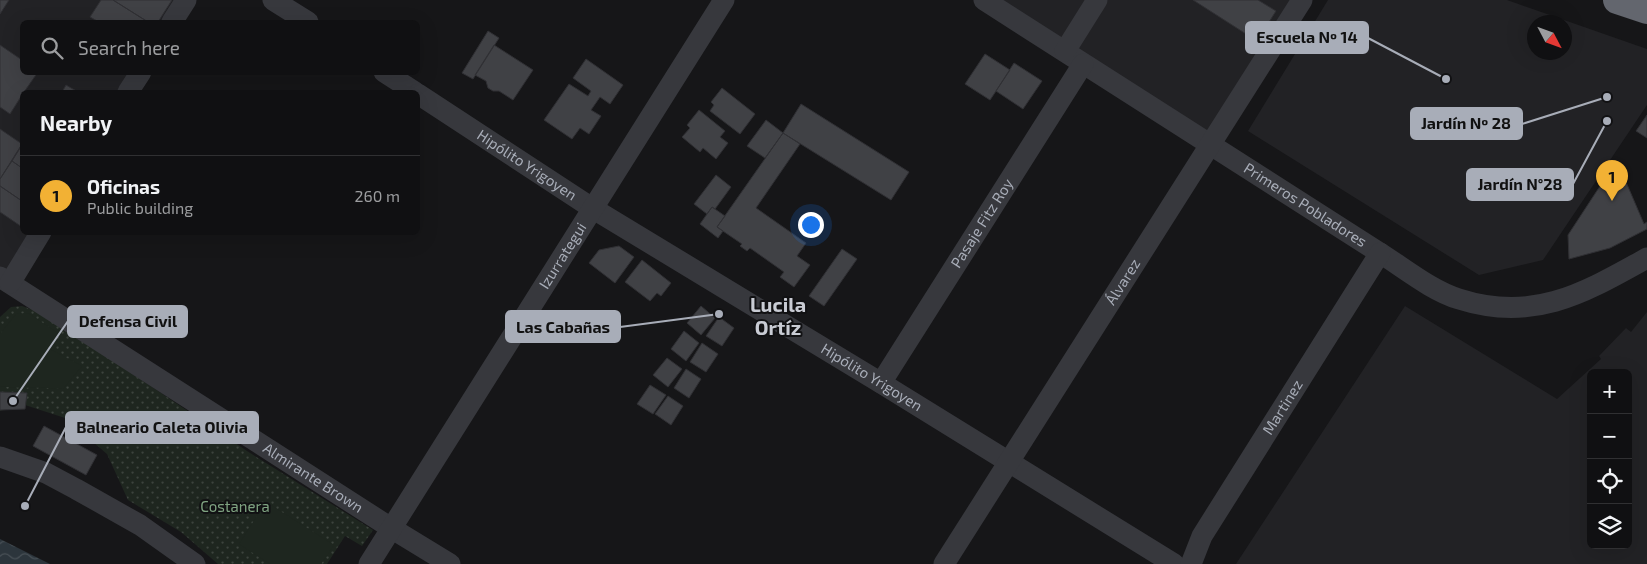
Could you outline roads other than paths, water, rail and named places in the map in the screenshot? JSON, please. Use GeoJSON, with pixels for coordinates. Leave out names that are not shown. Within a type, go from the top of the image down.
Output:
{"type":"FeatureCollection","features":[{"type":"Feature","properties":{"kind":"street"},"geometry":{"type":"LineString","coordinates":[[173,20],[186,0]]}},
{"type":"Feature","properties":{"kind":"street"},"geometry":{"type":"LineString","coordinates":[[273,0],[305,20]]}},
{"type":"Feature","properties":{"kind":"street","name":"Izurrategui"},"geometry":{"type":"LineString","coordinates":[[369,564],[724,0]]}},
{"type":"Feature","properties":{"kind":"street","name":"Primeros Pobladores"},"geometry":{"type":"LineString","coordinates":[[984,0],[1009,7],[1083,64],[1435,288],[1458,299],[1505,309],[1531,308],[1562,300],[1598,285],[1647,258]]}},
{"type":"Feature","properties":{"kind":"street"},"geometry":{"type":"LineString","coordinates":[[1065,52],[1096,0]]}},
{"type":"Feature","properties":{"kind":"street","name":"Álvarez"},"geometry":{"type":"LineString","coordinates":[[944,564],[1302,0]]}},
{"type":"Feature","properties":{"kind":"street","name":"Pasaje Fitz Roy"},"geometry":{"type":"LineString","coordinates":[[881,383],[1083,64]]}},
{"type":"Feature","properties":{"kind":"street"},"geometry":{"type":"LineString","coordinates":[[129,90],[139,75]]}},
{"type":"Feature","properties":{"kind":"street","name":"Hipólito Yrigoyen"},"geometry":{"type":"LineString","coordinates":[[389,75],[411,90]]}},
{"type":"Feature","properties":{"kind":"street","name":"Hipólito Yrigoyen"},"geometry":{"type":"LineString","coordinates":[[420,96],[592,208],[881,383],[1174,564]]}},
{"type":"Feature","properties":{"kind":"street"},"geometry":{"type":"LineString","coordinates":[[5,280],[39,235]]}},
{"type":"Feature","properties":{"kind":"street","name":"Martinez"},"geometry":{"type":"LineString","coordinates":[[1191,564],[1202,536],[1380,253]]}},
{"type":"Feature","properties":{"kind":"street","name":"Almirante Brown"},"geometry":{"type":"LineString","coordinates":[[5,280],[450,564]]}},
{"type":"Feature","properties":{"kind":"street"},"geometry":{"type":"LineString","coordinates":[[0,457],[46,473],[76,488],[140,525],[195,564]]}},
{"type":"Feature","properties":{"kind":"water"},"geometry":{"type":"Polygon","coordinates":[[[0,539],[50,564],[0,564],[0,539]]]}},
{"type":"Feature","properties":{"kind":"place","name":"Escuela Nº 14"},"geometry":{"type":"Point","coordinates":[1446,79]}},
{"type":"Feature","properties":{"kind":"place","name":"Jardín Nº 28"},"geometry":{"type":"Point","coordinates":[1607,97]}},
{"type":"Feature","properties":{"kind":"place","name":"Jardín N°28"},"geometry":{"type":"Point","coordinates":[1607,121]}},
{"type":"Feature","properties":{"kind":"place","name":"Oficinas"},"geometry":{"type":"Point","coordinates":[1612,201]}},
{"type":"Feature","properties":{"kind":"place","name":"Las Cabañas"},"geometry":{"type":"Point","coordinates":[719,314]}},
{"type":"Feature","properties":{"kind":"place","name":"Defensa Civil"},"geometry":{"type":"Point","coordinates":[13,401]}},
{"type":"Feature","properties":{"kind":"place","name":"Balneario Caleta Olivia"},"geometry":{"type":"Point","coordinates":[25,506]}},
{"type":"Feature","properties":{"kind":"district","name":"Lucila Ortíz"},"geometry":{"type":"Point","coordinates":[778,316]}},
{"type":"Feature","properties":{"kind":"park label","name":"Costanera"},"geometry":{"type":"Point","coordinates":[235,507]}}]}
